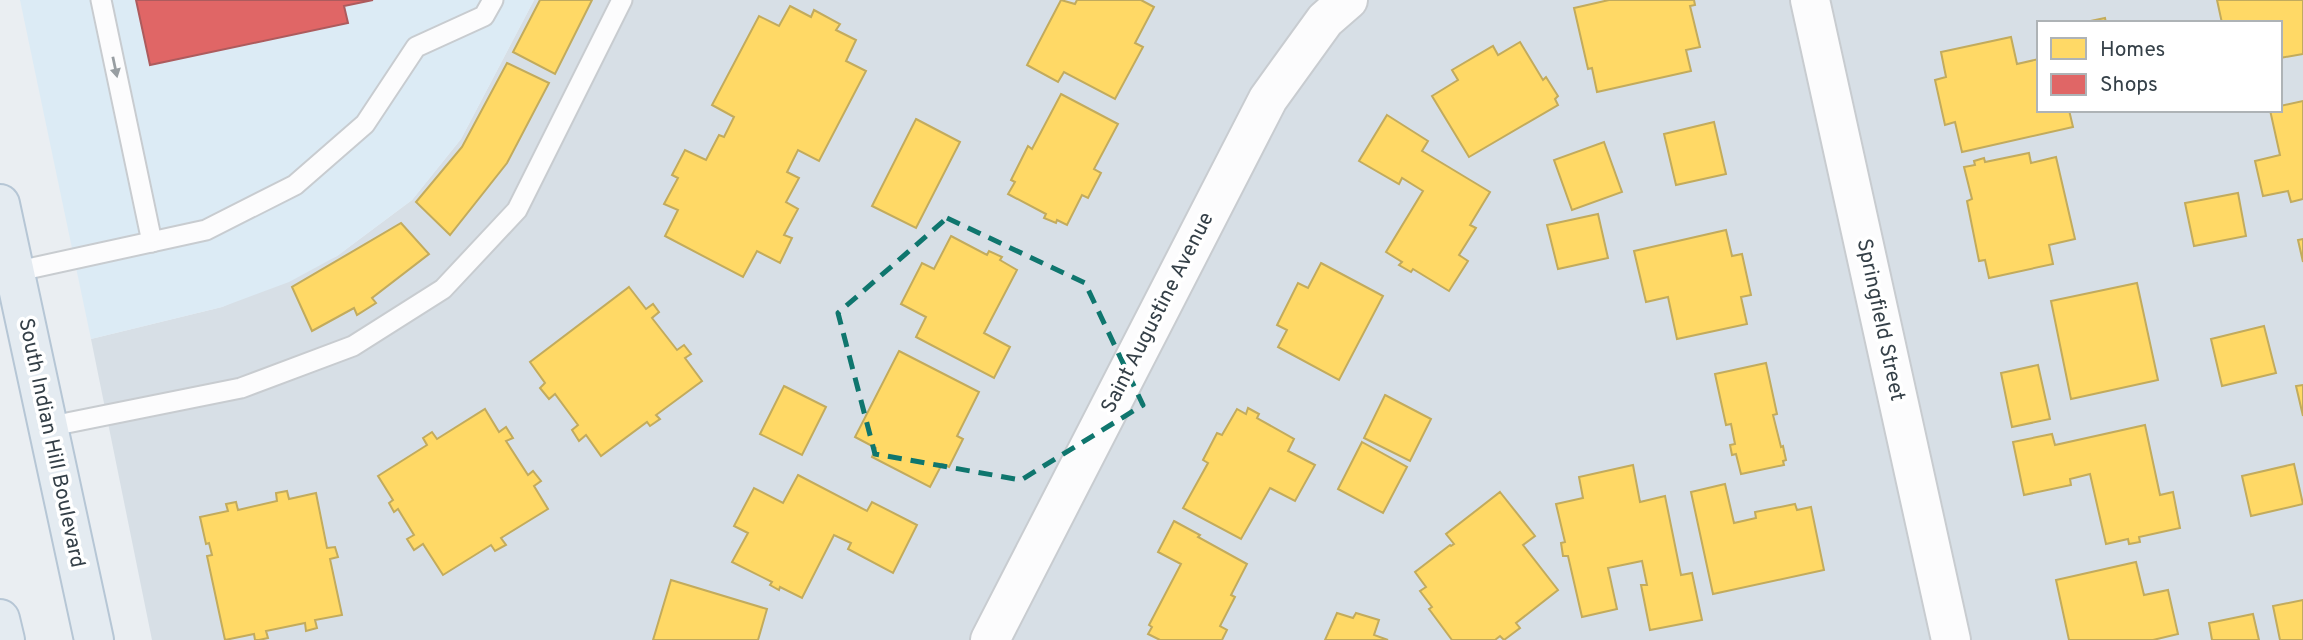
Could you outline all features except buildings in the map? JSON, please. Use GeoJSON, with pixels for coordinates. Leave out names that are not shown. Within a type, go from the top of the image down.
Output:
{"type":"FeatureCollection","features":[{"type":"Feature","properties":{"kind":"main road","name":"South Indian Hill Boulevard"},"geometry":{"type":"LineString","coordinates":[[0,204],[94,640]]}},
{"type":"Feature","properties":{"kind":"main road"},"geometry":{"type":"LineString","coordinates":[[0,619],[5,640]]}},
{"type":"Feature","properties":{"kind":"street","name":"Saint Augustine Avenue"},"geometry":{"type":"LineString","coordinates":[[990,640],[1268,99],[1325,20],[1348,0]]}},
{"type":"Feature","properties":{"kind":"street","name":"Springfield Street"},"geometry":{"type":"LineString","coordinates":[[1810,0],[1951,640]]}},
{"type":"Feature","properties":{"kind":"lane"},"geometry":{"type":"LineString","coordinates":[[101,0],[152,242]]}},
{"type":"Feature","properties":{"kind":"lane"},"geometry":{"type":"LineString","coordinates":[[14,272],[206,230],[295,186],[366,124],[416,47],[484,16],[493,0]]}},
{"type":"Feature","properties":{"kind":"lane"},"geometry":{"type":"LineString","coordinates":[[47,427],[241,388],[353,346],[443,289],[517,210],[621,0]]}},
{"type":"Feature","properties":{"kind":"highlighted area"},"geometry":{"type":"Polygon","coordinates":[[[947,218],[1085,283],[1143,405],[1021,480],[875,454],[838,313],[947,218]]]}},
{"type":"Feature","properties":{"kind":"shaded area"},"geometry":{"type":"Polygon","coordinates":[[[20,0],[534,0],[461,139],[412,200],[337,256],[289,282],[222,307],[91,339],[20,0]]]}},
{"type":"Feature","properties":{"kind":"shaded area"},"geometry":{"type":"Polygon","coordinates":[[[534,0],[2303,0],[2303,640],[152,640],[91,339],[222,307],[337,256],[412,200],[461,139],[534,0]]]}}]}
